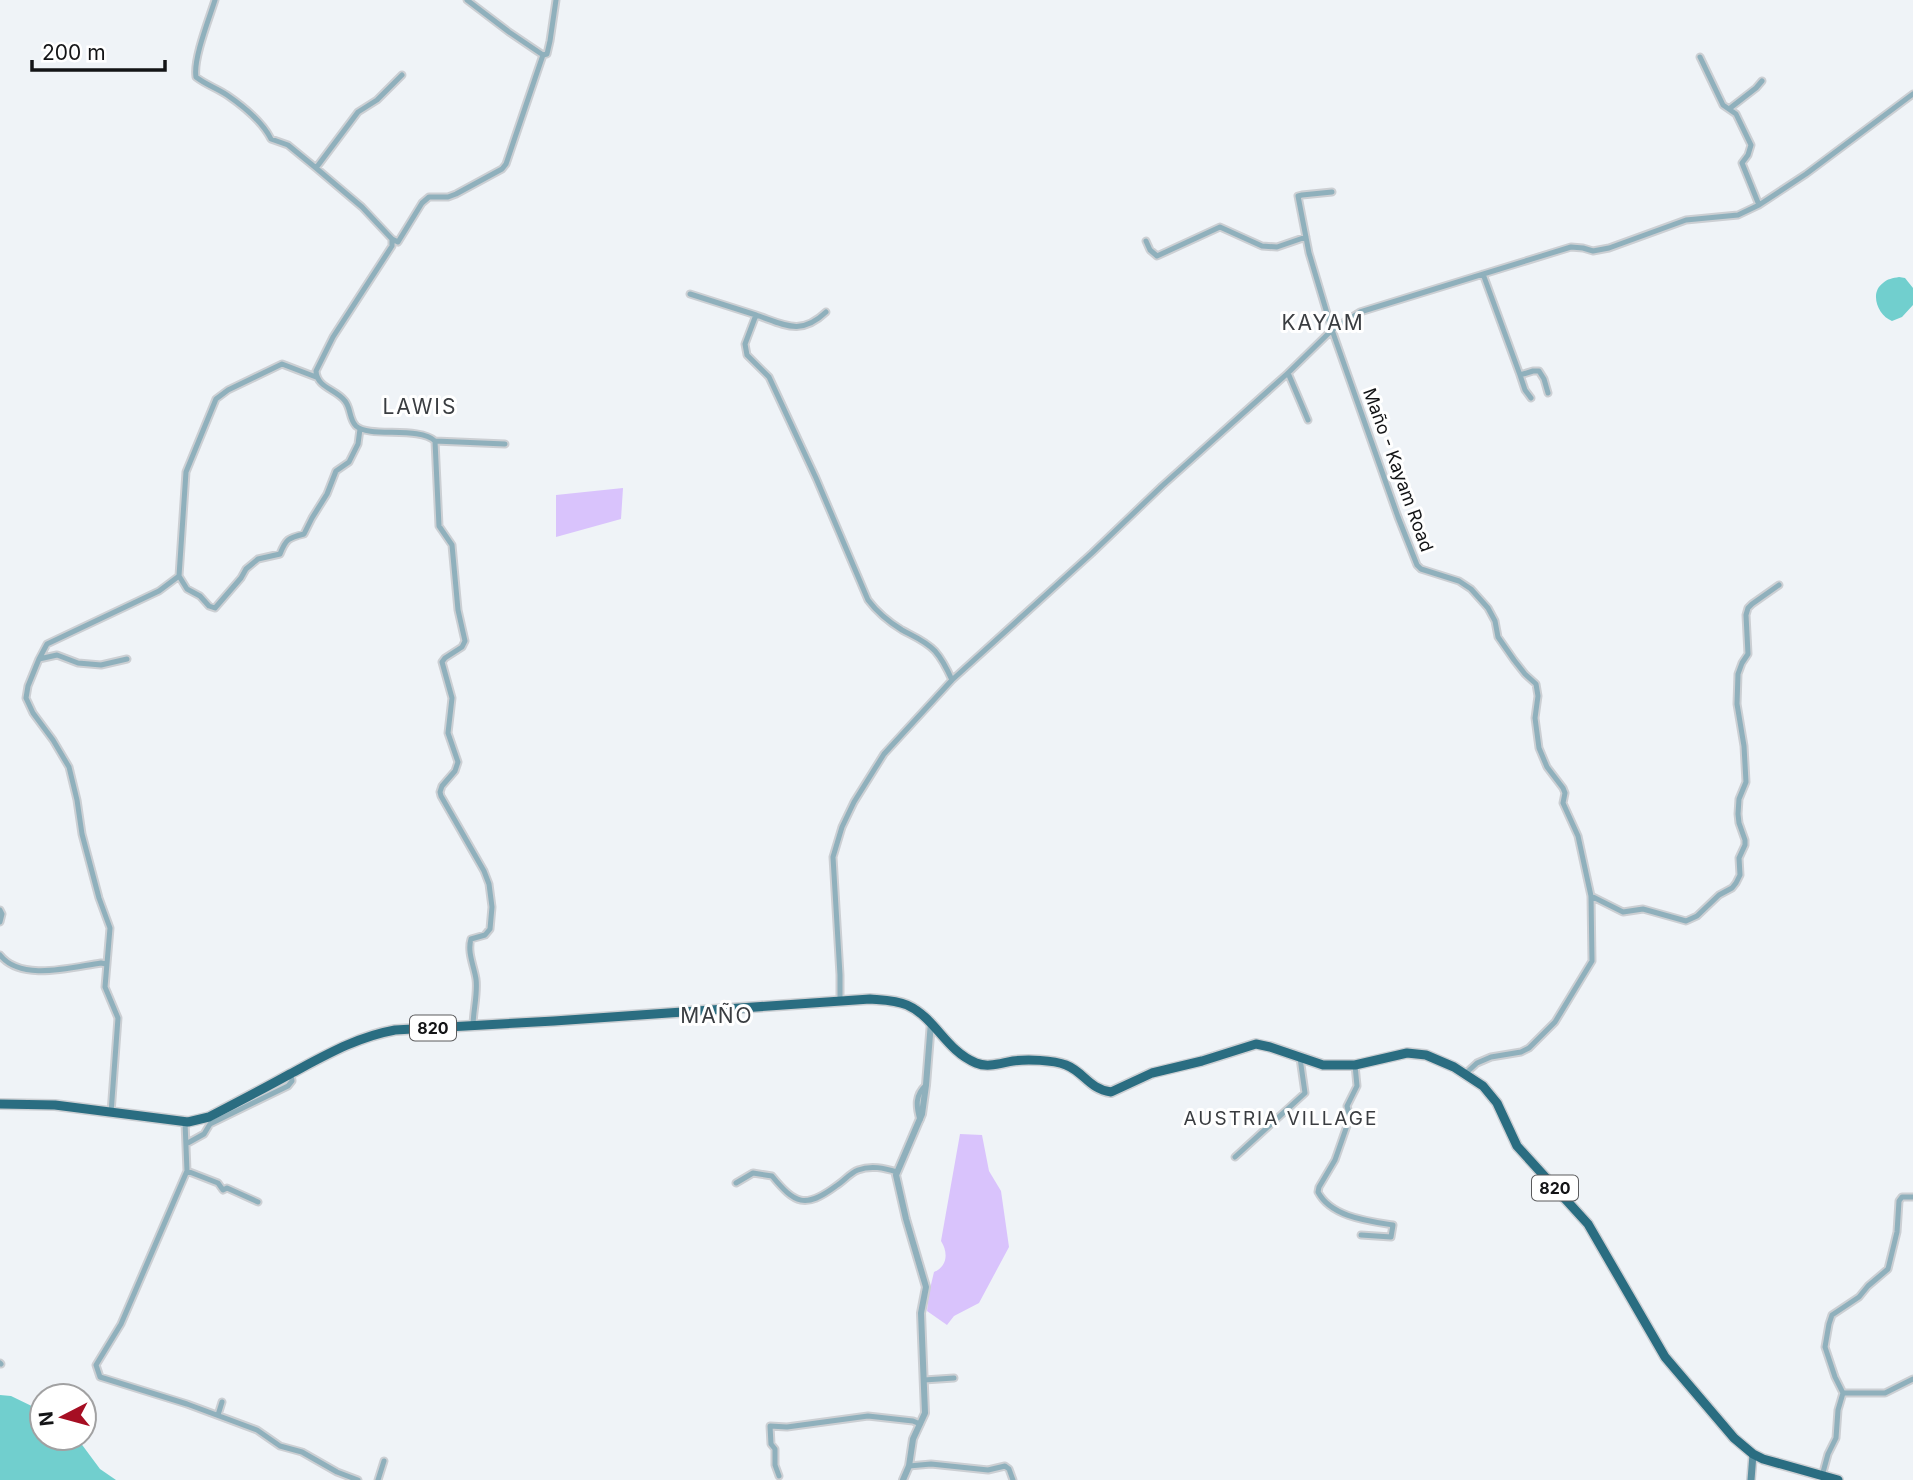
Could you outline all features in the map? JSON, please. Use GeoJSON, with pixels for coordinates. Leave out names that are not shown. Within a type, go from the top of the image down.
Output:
{"type":"FeatureCollection","features":[{"type":"Feature","properties":{"kind":"highway","name":"820"},"geometry":{"type":"LineString","coordinates":[[0,1104],[55,1105],[185,1122],[209,1117],[361,1038],[395,1030],[888,1000],[906,1004],[921,1013],[949,1045],[977,1063],[991,1065],[1025,1060],[1067,1065],[1096,1088],[1111,1092],[1152,1073],[1256,1044],[1323,1065],[1355,1065],[1407,1053],[1426,1055],[1442,1061],[1483,1086],[1497,1103],[1517,1146],[1588,1224],[1665,1357],[1734,1438],[1753,1454],[1773,1463],[1838,1480]]}},
{"type":"Feature","properties":{"kind":"main road"},"geometry":{"type":"LineString","coordinates":[[1751,1480],[1753,1454]]}},
{"type":"Feature","properties":{"kind":"street"},"geometry":{"type":"LineString","coordinates":[[215,0],[195,71],[196,78],[231,98],[254,117],[271,139],[288,145],[362,206],[392,239],[398,242],[422,203],[429,197],[456,194],[502,169],[506,164],[543,55],[547,54],[556,0]]}},
{"type":"Feature","properties":{"kind":"street"},"geometry":{"type":"LineString","coordinates":[[467,0],[543,55]]}},
{"type":"Feature","properties":{"kind":"street"},"geometry":{"type":"LineString","coordinates":[[1700,57],[1723,105],[1737,114],[1751,145],[1742,163],[1759,205]]}},
{"type":"Feature","properties":{"kind":"street"},"geometry":{"type":"LineString","coordinates":[[316,168],[358,112],[377,100],[402,75]]}},
{"type":"Feature","properties":{"kind":"street"},"geometry":{"type":"LineString","coordinates":[[1729,109],[1762,81]]}},
{"type":"Feature","properties":{"kind":"street"},"geometry":{"type":"LineString","coordinates":[[840,1002],[833,869],[835,847],[854,802],[884,754],[952,680],[1332,330],[1360,312],[1571,247],[1593,251],[1609,248],[1686,220],[1738,215],[1759,205],[1806,174],[1913,94]]}},
{"type":"Feature","properties":{"kind":"street","name":"Maño - Kayam Road"},"geometry":{"type":"LineString","coordinates":[[1332,192],[1298,196],[1306,237],[1332,330],[1398,517],[1417,565],[1459,580],[1471,589],[1494,617],[1498,637],[1525,674],[1536,684],[1538,696],[1535,718],[1539,748],[1565,793],[1563,803],[1578,836],[1591,896],[1592,961],[1555,1022],[1529,1048],[1490,1057],[1465,1074]]}},
{"type":"Feature","properties":{"kind":"street"},"geometry":{"type":"LineString","coordinates":[[1146,241],[1157,256],[1220,227],[1262,246],[1278,247],[1306,237]]}},
{"type":"Feature","properties":{"kind":"street"},"geometry":{"type":"LineString","coordinates":[[392,239],[392,246],[333,337],[316,371],[316,377],[345,401],[353,422],[360,429],[424,434],[435,441],[505,444]]}},
{"type":"Feature","properties":{"kind":"street"},"geometry":{"type":"LineString","coordinates":[[1483,274],[1525,390],[1531,398]]}},
{"type":"Feature","properties":{"kind":"street"},"geometry":{"type":"LineString","coordinates":[[691,294],[789,326],[802,327],[815,323],[826,312]]}},
{"type":"Feature","properties":{"kind":"street"},"geometry":{"type":"LineString","coordinates":[[756,315],[745,344],[747,355],[769,377],[868,600],[877,612],[933,649],[952,680]]}},
{"type":"Feature","properties":{"kind":"street"},"geometry":{"type":"LineString","coordinates":[[316,377],[282,364],[228,390],[216,399],[187,472],[179,576],[187,589],[215,608],[242,578],[246,569],[258,559],[281,554],[290,537],[304,534],[327,494],[336,471],[349,462],[358,444],[360,429]]}},
{"type":"Feature","properties":{"kind":"street"},"geometry":{"type":"LineString","coordinates":[[1520,375],[1539,371],[1548,393]]}},
{"type":"Feature","properties":{"kind":"street"},"geometry":{"type":"LineString","coordinates":[[1288,373],[1308,420]]}},
{"type":"Feature","properties":{"kind":"street"},"geometry":{"type":"LineString","coordinates":[[435,441],[439,526],[452,545],[458,610],[464,641],[462,647],[445,657],[442,662],[453,705],[448,733],[458,762],[440,792],[484,872],[491,895],[490,929],[485,935],[471,939],[470,942],[477,982],[473,1026]]}},
{"type":"Feature","properties":{"kind":"street"},"geometry":{"type":"LineString","coordinates":[[111,1113],[118,1018],[104,987],[110,928],[82,834],[69,767],[26,698],[28,686],[47,644],[159,591],[179,576]]}},
{"type":"Feature","properties":{"kind":"street"},"geometry":{"type":"LineString","coordinates":[[1591,896],[1623,912],[1643,909],[1686,920],[1697,916],[1736,883],[1740,875],[1739,858],[1745,845],[1738,814],[1739,799],[1746,782],[1744,746],[1737,704],[1738,674],[1748,654],[1746,615],[1752,604],[1779,585]]}},
{"type":"Feature","properties":{"kind":"street"},"geometry":{"type":"LineString","coordinates":[[39,660],[57,655],[78,663],[101,665],[127,659]]}},
{"type":"Feature","properties":{"kind":"street"},"geometry":{"type":"LineString","coordinates":[[0,910],[0,922]]}},
{"type":"Feature","properties":{"kind":"street"},"geometry":{"type":"LineString","coordinates":[[0,955],[5,962],[36,972],[106,964]]}},
{"type":"Feature","properties":{"kind":"street"},"geometry":{"type":"LineString","coordinates":[[903,1480],[909,1466],[914,1439],[925,1413],[921,1313],[926,1287],[906,1219],[897,1172],[920,1120],[926,1085],[930,1022]]}},
{"type":"Feature","properties":{"kind":"street"},"geometry":{"type":"LineString","coordinates":[[1235,1157],[1306,1093],[1300,1058]]}},
{"type":"Feature","properties":{"kind":"street"},"geometry":{"type":"LineString","coordinates":[[1355,1065],[1357,1086],[1347,1106],[1349,1117],[1335,1160],[1318,1192],[1326,1204],[1336,1211],[1393,1225],[1391,1237],[1362,1235]]}},
{"type":"Feature","properties":{"kind":"street"},"geometry":{"type":"LineString","coordinates":[[186,1144],[204,1135],[210,1124],[288,1086],[292,1081],[291,1074]]}},
{"type":"Feature","properties":{"kind":"street"},"geometry":{"type":"LineString","coordinates":[[185,1122],[187,1171],[121,1324],[96,1365],[97,1373],[100,1377],[187,1404],[257,1430],[280,1446],[302,1452],[337,1472],[358,1480]]}},
{"type":"Feature","properties":{"kind":"street"},"geometry":{"type":"LineString","coordinates":[[736,1183],[753,1173],[772,1176],[786,1194],[801,1201],[816,1199],[859,1169],[876,1167],[897,1172]]}},
{"type":"Feature","properties":{"kind":"street"},"geometry":{"type":"LineString","coordinates":[[187,1171],[218,1183],[223,1190],[227,1188],[258,1202]]}},
{"type":"Feature","properties":{"kind":"street"},"geometry":{"type":"LineString","coordinates":[[1822,1476],[1836,1438],[1838,1410],[1843,1393],[1825,1346],[1832,1315],[1858,1297],[1888,1269],[1898,1232],[1899,1201],[1902,1197],[1913,1197]]}},
{"type":"Feature","properties":{"kind":"street"},"geometry":{"type":"LineString","coordinates":[[1843,1393],[1885,1393],[1912,1377]]}},
{"type":"Feature","properties":{"kind":"street"},"geometry":{"type":"LineString","coordinates":[[924,1380],[954,1378]]}},
{"type":"Feature","properties":{"kind":"street"},"geometry":{"type":"LineString","coordinates":[[218,1415],[222,1402]]}},
{"type":"Feature","properties":{"kind":"street"},"geometry":{"type":"LineString","coordinates":[[779,1476],[775,1465],[775,1449],[771,1444],[770,1426],[787,1427],[868,1416],[920,1424]]}},
{"type":"Feature","properties":{"kind":"street"},"geometry":{"type":"LineString","coordinates":[[378,1480],[384,1461]]}},
{"type":"Feature","properties":{"kind":"street"},"geometry":{"type":"LineString","coordinates":[[909,1466],[931,1464],[988,1470],[1005,1466],[1013,1480]]}},
{"type":"Feature","properties":{"kind":"shaded area"},"geometry":{"type":"Polygon","coordinates":[[[623,488],[621,519],[556,537],[556,495],[623,488]]]}},
{"type":"Feature","properties":{"kind":"shaded area"},"geometry":{"type":"Polygon","coordinates":[[[960,1134],[982,1135],[989,1171],[1001,1191],[1009,1247],[979,1303],[954,1316],[947,1325],[927,1311],[934,1272],[942,1266],[945,1258],[941,1241],[960,1134]]]}},
{"type":"Feature","properties":{"kind":"water"},"geometry":{"type":"Polygon","coordinates":[[[1905,278],[1913,288],[1913,305],[1902,317],[1892,321],[1879,309],[1876,298],[1879,287],[1890,279],[1905,278]]]}},
{"type":"Feature","properties":{"kind":"water"},"geometry":{"type":"Polygon","coordinates":[[[0,1395],[11,1396],[28,1404],[28,1452],[87,1452],[100,1469],[116,1480],[0,1480],[0,1395]]]}},
{"type":"Feature","properties":{"kind":"district","name":"KAYAM"},"geometry":{"type":"Point","coordinates":[1323,323]}},
{"type":"Feature","properties":{"kind":"district","name":"LAWIS"},"geometry":{"type":"Point","coordinates":[420,407]}},
{"type":"Feature","properties":{"kind":"district","name":"MAÑO"},"geometry":{"type":"Point","coordinates":[717,1016]}},
{"type":"Feature","properties":{"kind":"district","name":"AUSTRIA VILLAGE"},"geometry":{"type":"Point","coordinates":[1281,1118]}}]}
